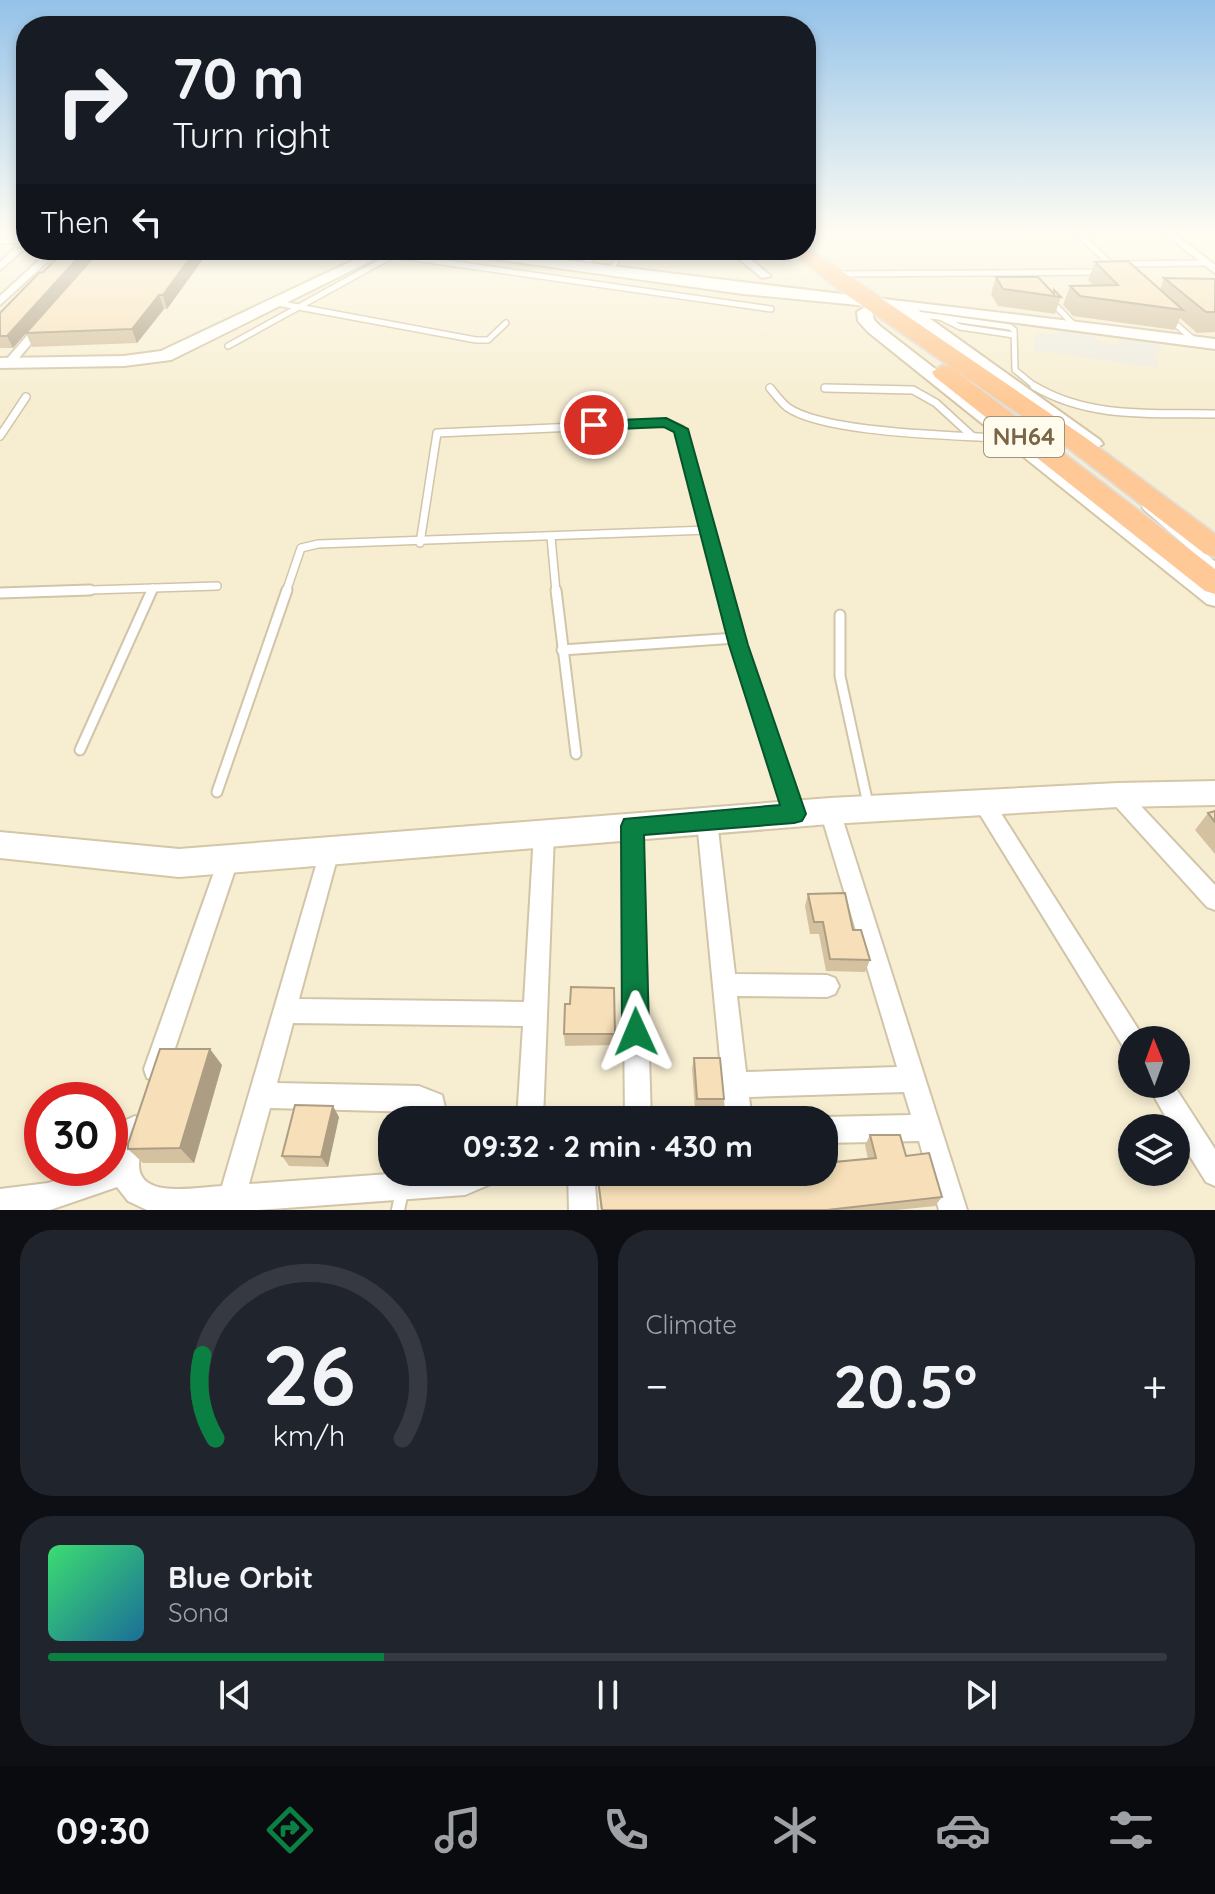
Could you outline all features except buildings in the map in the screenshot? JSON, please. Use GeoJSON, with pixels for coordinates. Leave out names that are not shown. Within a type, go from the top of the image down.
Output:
{"type":"FeatureCollection","features":[{"type":"Feature","properties":{"kind":"highway","name":"NH64"},"geometry":{"type":"LineString","coordinates":[[846,288],[1020,440],[1215,584]]}},
{"type":"Feature","properties":{"kind":"highway","name":"NH64"},"geometry":{"type":"LineString","coordinates":[[857,297],[909,319],[1215,548]]}},
{"type":"Feature","properties":{"kind":"street"},"geometry":{"type":"LineString","coordinates":[[5,363],[124,361],[165,356],[307,288]]}},
{"type":"Feature","properties":{"kind":"street"},"geometry":{"type":"LineString","coordinates":[[776,288],[1215,344]]}},
{"type":"Feature","properties":{"kind":"street"},"geometry":{"type":"LineString","coordinates":[[857,297],[866,321],[874,329],[1020,440],[1215,598]]}},
{"type":"Feature","properties":{"kind":"street"},"geometry":{"type":"LineString","coordinates":[[5,363],[49,317]]}},
{"type":"Feature","properties":{"kind":"street"},"geometry":{"type":"LineString","coordinates":[[909,319],[1215,534]]}},
{"type":"Feature","properties":{"kind":"street"},"geometry":{"type":"LineString","coordinates":[[1118,795],[1215,900]]}},
{"type":"Feature","properties":{"kind":"street"},"geometry":{"type":"LineString","coordinates":[[0,845],[179,863],[830,811],[1118,795],[1211,797]]}},
{"type":"Feature","properties":{"kind":"street"},"geometry":{"type":"LineString","coordinates":[[983,802],[1123,1026]]}},
{"type":"Feature","properties":{"kind":"street"},"geometry":{"type":"LineString","coordinates":[[830,811],[953,1210]]}},
{"type":"Feature","properties":{"kind":"street"},"geometry":{"type":"LineString","coordinates":[[707,821],[737,1106]]}},
{"type":"Feature","properties":{"kind":"street"},"geometry":{"type":"LineString","coordinates":[[632,826],[638,1106]]}},
{"type":"Feature","properties":{"kind":"street"},"geometry":{"type":"LineString","coordinates":[[530,1106],[544,833]]}},
{"type":"Feature","properties":{"kind":"street"},"geometry":{"type":"LineString","coordinates":[[232,1198],[329,851]]}},
{"type":"Feature","properties":{"kind":"street"},"geometry":{"type":"LineString","coordinates":[[128,1158],[229,858]]}},
{"type":"Feature","properties":{"kind":"street"},"geometry":{"type":"LineString","coordinates":[[725,985],[827,986]]}},
{"type":"Feature","properties":{"kind":"street"},"geometry":{"type":"LineString","coordinates":[[283,1011],[533,1014]]}},
{"type":"Feature","properties":{"kind":"street"},"geometry":{"type":"LineString","coordinates":[[735,1085],[912,1079]]}},
{"type":"Feature","properties":{"kind":"street"},"geometry":{"type":"LineString","coordinates":[[260,1095],[419,1099],[433,1106]]}},
{"type":"Feature","properties":{"kind":"street"},"geometry":{"type":"LineString","coordinates":[[1168,1098],[1215,1173]]}},
{"type":"Feature","properties":{"kind":"street"},"geometry":{"type":"LineString","coordinates":[[838,1130],[927,1128]]}},
{"type":"Feature","properties":{"kind":"street"},"geometry":{"type":"LineString","coordinates":[[128,1184],[141,1196],[166,1203],[232,1198],[400,1198],[420,1186]]}},
{"type":"Feature","properties":{"kind":"street"},"geometry":{"type":"LineString","coordinates":[[0,1203],[24,1202],[92,1186]]}},
{"type":"Feature","properties":{"kind":"street"},"geometry":{"type":"LineString","coordinates":[[582,1186],[583,1210]]}},
{"type":"Feature","properties":{"kind":"lane"},"geometry":{"type":"LineString","coordinates":[[228,346],[332,288]]}},
{"type":"Feature","properties":{"kind":"lane"},"geometry":{"type":"LineString","coordinates":[[631,288],[771,309]]}},
{"type":"Feature","properties":{"kind":"lane"},"geometry":{"type":"LineString","coordinates":[[857,297],[946,288]]}},
{"type":"Feature","properties":{"kind":"lane"},"geometry":{"type":"LineString","coordinates":[[1048,297],[1075,326]]}},
{"type":"Feature","properties":{"kind":"lane"},"geometry":{"type":"LineString","coordinates":[[277,303],[476,340],[488,340],[506,323]]}},
{"type":"Feature","properties":{"kind":"lane"},"geometry":{"type":"LineString","coordinates":[[1161,311],[1195,341]]}},
{"type":"Feature","properties":{"kind":"lane"},"geometry":{"type":"LineString","coordinates":[[1215,414],[1091,410],[1057,401],[1015,370],[1014,335],[960,327],[939,316],[909,319],[913,334],[1149,510],[1215,566]]}},
{"type":"Feature","properties":{"kind":"lane"},"geometry":{"type":"LineString","coordinates":[[942,371],[967,380],[1057,455],[1138,514],[1166,527]]}},
{"type":"Feature","properties":{"kind":"lane"},"geometry":{"type":"LineString","coordinates":[[770,388],[787,407],[821,421],[855,427],[1020,440]]}},
{"type":"Feature","properties":{"kind":"lane"},"geometry":{"type":"LineString","coordinates":[[825,388],[913,390],[936,403],[973,437]]}},
{"type":"Feature","properties":{"kind":"lane"},"geometry":{"type":"LineString","coordinates":[[0,436],[26,397]]}},
{"type":"Feature","properties":{"kind":"lane"},"geometry":{"type":"LineString","coordinates":[[420,543],[434,438],[444,431],[672,424],[681,429],[736,638],[794,814]]}},
{"type":"Feature","properties":{"kind":"lane"},"geometry":{"type":"LineString","coordinates":[[217,792],[301,548],[318,544],[420,543],[708,530]]}},
{"type":"Feature","properties":{"kind":"lane"},"geometry":{"type":"LineString","coordinates":[[551,537],[576,754]]}},
{"type":"Feature","properties":{"kind":"lane"},"geometry":{"type":"LineString","coordinates":[[0,593],[217,586]]}},
{"type":"Feature","properties":{"kind":"lane"},"geometry":{"type":"LineString","coordinates":[[80,750],[153,588]]}},
{"type":"Feature","properties":{"kind":"lane"},"geometry":{"type":"LineString","coordinates":[[840,615],[840,676],[869,809]]}},
{"type":"Feature","properties":{"kind":"lane"},"geometry":{"type":"LineString","coordinates":[[562,650],[736,638]]}},
{"type":"Feature","properties":{"kind":"shaded area"},"geometry":{"type":"Polygon","coordinates":[[[0,288],[1215,288],[1215,1210],[0,1210],[0,288]]]}},
{"type":"Feature","properties":{"kind":"shaded area"},"geometry":{"type":"Polygon","coordinates":[[[1057,328],[1095,334],[1097,341],[1119,344],[1119,338],[1160,343],[1161,350],[1155,350],[1158,368],[1034,350],[1035,332],[1057,335],[1057,328]]]}},
{"type":"Feature","properties":{"kind":"route"},"geometry":{"type":"LineString","coordinates":[[594,425],[666,423],[681,429],[738,645],[794,814],[632,826],[636,1032]]}}]}
